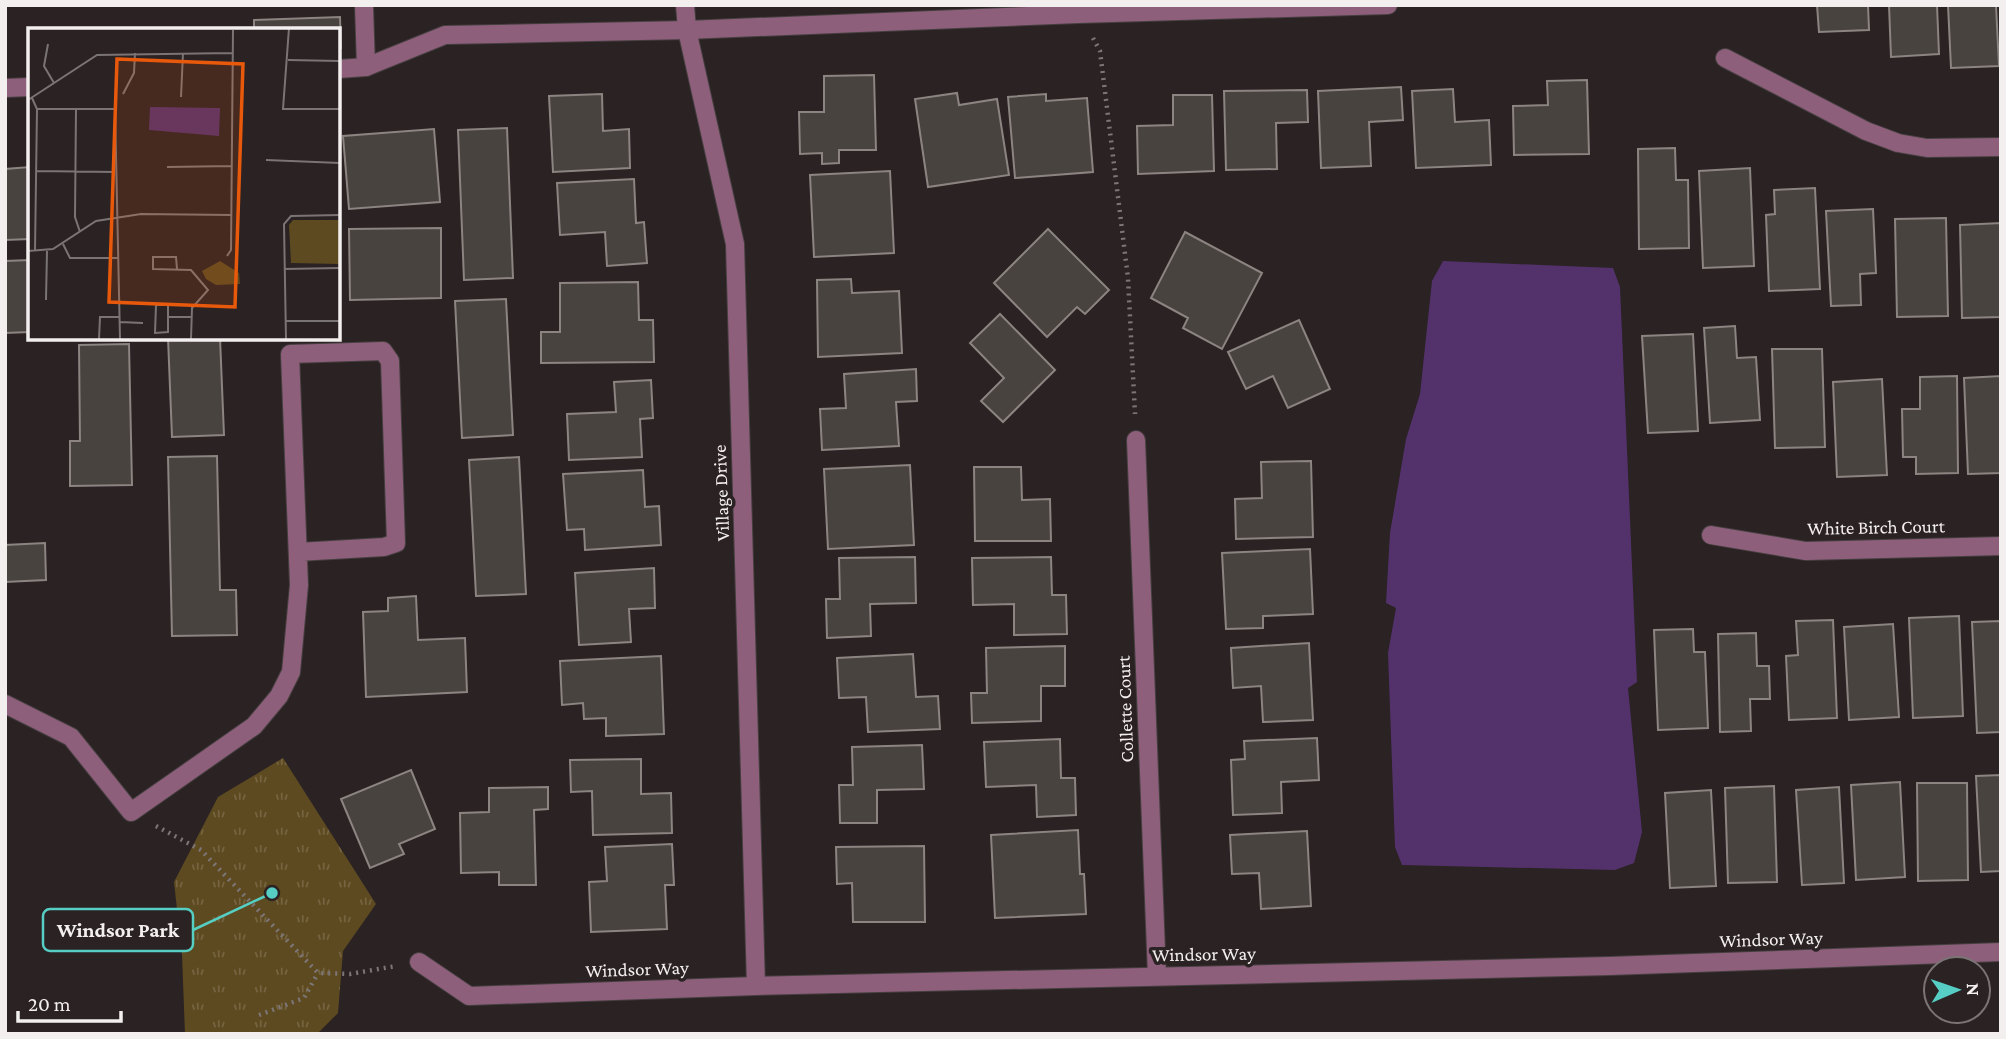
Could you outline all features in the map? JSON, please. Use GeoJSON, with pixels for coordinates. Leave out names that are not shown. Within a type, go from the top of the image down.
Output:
{"type":"FeatureCollection","features":[{"type":"Feature","properties":{"kind":"street"},"geometry":{"type":"LineString","coordinates":[[364,5],[366,67]]}},
{"type":"Feature","properties":{"kind":"street","name":"Village Drive"},"geometry":{"type":"LineString","coordinates":[[685,5],[687,30],[735,244],[756,986]]}},
{"type":"Feature","properties":{"kind":"street"},"geometry":{"type":"LineString","coordinates":[[340,69],[366,67],[445,35],[687,30],[1078,10],[1388,5]]}},
{"type":"Feature","properties":{"kind":"street"},"geometry":{"type":"LineString","coordinates":[[1725,58],[1866,131],[1898,143],[1927,148],[2001,147]]}},
{"type":"Feature","properties":{"kind":"street"},"geometry":{"type":"LineString","coordinates":[[5,88],[28,87]]}},
{"type":"Feature","properties":{"kind":"street"},"geometry":{"type":"LineString","coordinates":[[5,704],[71,737],[131,812],[254,726],[279,695],[291,672],[299,584],[290,354],[383,351],[390,361],[396,543],[384,547],[298,552]]}},
{"type":"Feature","properties":{"kind":"street","name":"Collette Court"},"geometry":{"type":"LineString","coordinates":[[1136,440],[1157,976]]}},
{"type":"Feature","properties":{"kind":"street","name":"White Birch Court"},"geometry":{"type":"LineString","coordinates":[[1711,535],[1807,551],[2001,546]]}},
{"type":"Feature","properties":{"kind":"street","name":"Windsor Way"},"geometry":{"type":"LineString","coordinates":[[419,962],[469,996],[756,986],[1609,966],[2001,952]]}},
{"type":"Feature","properties":{"kind":"path"},"geometry":{"type":"LineString","coordinates":[[1078,10],[1100,51],[1128,278],[1136,440]]}},
{"type":"Feature","properties":{"kind":"path"},"geometry":{"type":"LineString","coordinates":[[131,812],[201,850],[318,973],[350,974],[419,962]]}},
{"type":"Feature","properties":{"kind":"path"},"geometry":{"type":"LineString","coordinates":[[258,1015],[304,998],[318,973]]}},
{"type":"Feature","properties":{"kind":"green space"},"geometry":{"type":"Polygon","coordinates":[[[283,758],[376,904],[343,951],[338,1013],[317,1034],[185,1034],[182,954],[174,882],[218,797],[283,758]]]}},
{"type":"Feature","properties":{"kind":"shaded area"},"geometry":{"type":"Polygon","coordinates":[[[1443,261],[1613,268],[1620,287],[1637,682],[1628,688],[1642,832],[1634,863],[1615,870],[1402,865],[1395,847],[1388,653],[1396,608],[1386,603],[1390,533],[1406,439],[1420,394],[1432,281],[1443,261]]]}},
{"type":"Feature","properties":{"kind":"building"},"geometry":{"type":"Polygon","coordinates":[[[1817,5],[1868,5],[1869,30],[1819,32],[1817,5]]]}},
{"type":"Feature","properties":{"kind":"building"},"geometry":{"type":"Polygon","coordinates":[[[1889,5],[1937,5],[1939,54],[1891,57],[1889,5]]]}},
{"type":"Feature","properties":{"kind":"building"},"geometry":{"type":"Polygon","coordinates":[[[1948,5],[1996,5],[1999,66],[1951,68],[1948,5]]]}},
{"type":"Feature","properties":{"kind":"building"},"geometry":{"type":"Polygon","coordinates":[[[340,17],[341,48],[340,28],[254,28],[254,20],[340,17]]]}},
{"type":"Feature","properties":{"kind":"building"},"geometry":{"type":"Polygon","coordinates":[[[874,75],[876,150],[839,150],[839,163],[822,164],[822,153],[800,154],[799,112],[824,112],[824,76],[874,75]]]}},
{"type":"Feature","properties":{"kind":"building"},"geometry":{"type":"Polygon","coordinates":[[[1587,80],[1589,154],[1514,155],[1513,106],[1548,105],[1547,81],[1587,80]]]}},
{"type":"Feature","properties":{"kind":"building"},"geometry":{"type":"Polygon","coordinates":[[[1401,87],[1403,120],[1369,122],[1371,166],[1321,168],[1318,91],[1401,87]]]}},
{"type":"Feature","properties":{"kind":"building"},"geometry":{"type":"Polygon","coordinates":[[[1453,89],[1455,122],[1489,120],[1491,165],[1416,168],[1412,91],[1453,89]]]}},
{"type":"Feature","properties":{"kind":"building"},"geometry":{"type":"Polygon","coordinates":[[[1307,90],[1308,122],[1276,123],[1277,169],[1226,170],[1224,91],[1307,90]]]}},
{"type":"Feature","properties":{"kind":"building"},"geometry":{"type":"Polygon","coordinates":[[[957,93],[959,105],[997,99],[1009,175],[928,187],[915,99],[957,93]]]}},
{"type":"Feature","properties":{"kind":"building"},"geometry":{"type":"Polygon","coordinates":[[[602,94],[603,131],[629,129],[630,168],[553,172],[549,96],[602,94]]]}},
{"type":"Feature","properties":{"kind":"building"},"geometry":{"type":"Polygon","coordinates":[[[1046,94],[1046,101],[1087,98],[1093,172],[1015,178],[1008,97],[1046,94]]]}},
{"type":"Feature","properties":{"kind":"building"},"geometry":{"type":"Polygon","coordinates":[[[1173,95],[1212,95],[1214,171],[1138,174],[1137,126],[1173,125],[1173,95]]]}},
{"type":"Feature","properties":{"kind":"building"},"geometry":{"type":"Polygon","coordinates":[[[507,128],[513,278],[464,280],[458,130],[507,128]]]}},
{"type":"Feature","properties":{"kind":"building"},"geometry":{"type":"Polygon","coordinates":[[[434,129],[440,202],[349,209],[343,136],[434,129]]]}},
{"type":"Feature","properties":{"kind":"building"},"geometry":{"type":"Polygon","coordinates":[[[1675,148],[1676,180],[1688,180],[1689,248],[1639,249],[1638,149],[1675,148]]]}},
{"type":"Feature","properties":{"kind":"building"},"geometry":{"type":"Polygon","coordinates":[[[28,167],[28,239],[5,240],[5,169],[28,167]]]}},
{"type":"Feature","properties":{"kind":"building"},"geometry":{"type":"Polygon","coordinates":[[[1750,168],[1754,266],[1703,268],[1699,171],[1750,168]]]}},
{"type":"Feature","properties":{"kind":"building"},"geometry":{"type":"Polygon","coordinates":[[[890,171],[894,253],[814,257],[810,175],[890,171]]]}},
{"type":"Feature","properties":{"kind":"building"},"geometry":{"type":"Polygon","coordinates":[[[634,179],[636,223],[644,222],[647,263],[607,266],[605,232],[560,235],[557,183],[634,179]]]}},
{"type":"Feature","properties":{"kind":"building"},"geometry":{"type":"Polygon","coordinates":[[[1815,188],[1820,289],[1769,291],[1766,215],[1775,214],[1774,190],[1815,188]]]}},
{"type":"Feature","properties":{"kind":"building"},"geometry":{"type":"Polygon","coordinates":[[[1873,209],[1876,273],[1860,274],[1861,305],[1831,306],[1826,211],[1873,209]]]}},
{"type":"Feature","properties":{"kind":"building"},"geometry":{"type":"Polygon","coordinates":[[[1946,218],[1948,316],[1897,317],[1895,219],[1946,218]]]}},
{"type":"Feature","properties":{"kind":"building"},"geometry":{"type":"Polygon","coordinates":[[[2001,223],[2001,317],[1962,318],[1960,225],[2001,223]]]}},
{"type":"Feature","properties":{"kind":"building"},"geometry":{"type":"Polygon","coordinates":[[[441,228],[441,298],[350,300],[349,229],[441,228]]]}},
{"type":"Feature","properties":{"kind":"building"},"geometry":{"type":"Polygon","coordinates":[[[1048,229],[1109,290],[1085,314],[1077,307],[1047,337],[994,283],[1048,229]]]}},
{"type":"Feature","properties":{"kind":"building"},"geometry":{"type":"Polygon","coordinates":[[[1185,232],[1262,273],[1222,349],[1183,328],[1188,318],[1151,298],[1185,232]]]}},
{"type":"Feature","properties":{"kind":"building"},"geometry":{"type":"Polygon","coordinates":[[[28,260],[28,332],[5,333],[5,261],[28,260]]]}},
{"type":"Feature","properties":{"kind":"building"},"geometry":{"type":"Polygon","coordinates":[[[851,279],[852,293],[899,291],[902,353],[818,357],[817,280],[851,279]]]}},
{"type":"Feature","properties":{"kind":"building"},"geometry":{"type":"Polygon","coordinates":[[[638,282],[639,320],[653,320],[654,362],[541,363],[541,332],[560,332],[560,283],[638,282]]]}},
{"type":"Feature","properties":{"kind":"building"},"geometry":{"type":"Polygon","coordinates":[[[506,299],[513,435],[462,438],[455,301],[506,299]]]}},
{"type":"Feature","properties":{"kind":"building"},"geometry":{"type":"Polygon","coordinates":[[[1000,314],[1055,370],[1003,422],[981,401],[1004,378],[970,343],[1000,314]]]}},
{"type":"Feature","properties":{"kind":"building"},"geometry":{"type":"Polygon","coordinates":[[[1299,320],[1330,389],[1288,408],[1273,376],[1246,389],[1228,352],[1299,320]]]}},
{"type":"Feature","properties":{"kind":"building"},"geometry":{"type":"Polygon","coordinates":[[[1735,326],[1737,358],[1756,357],[1760,420],[1710,423],[1704,328],[1735,326]]]}},
{"type":"Feature","properties":{"kind":"building"},"geometry":{"type":"Polygon","coordinates":[[[1693,334],[1698,431],[1648,433],[1642,336],[1693,334]]]}},
{"type":"Feature","properties":{"kind":"building"},"geometry":{"type":"Polygon","coordinates":[[[168,340],[220,340],[224,435],[172,437],[168,340]]]}},
{"type":"Feature","properties":{"kind":"building"},"geometry":{"type":"Polygon","coordinates":[[[129,344],[132,485],[70,486],[70,441],[80,441],[79,345],[129,344]]]}},
{"type":"Feature","properties":{"kind":"building"},"geometry":{"type":"Polygon","coordinates":[[[1772,349],[1822,349],[1825,447],[1775,448],[1772,349]]]}},
{"type":"Feature","properties":{"kind":"building"},"geometry":{"type":"Polygon","coordinates":[[[916,369],[917,401],[896,402],[899,446],[822,450],[820,409],[846,408],[844,374],[916,369]]]}},
{"type":"Feature","properties":{"kind":"building"},"geometry":{"type":"Polygon","coordinates":[[[1957,376],[1958,473],[1916,474],[1916,457],[1903,457],[1902,409],[1920,409],[1920,377],[1957,376]]]}},
{"type":"Feature","properties":{"kind":"building"},"geometry":{"type":"Polygon","coordinates":[[[2001,376],[2001,473],[1968,474],[1964,378],[2001,376]]]}},
{"type":"Feature","properties":{"kind":"building"},"geometry":{"type":"Polygon","coordinates":[[[1882,379],[1887,475],[1837,477],[1833,382],[1882,379]]]}},
{"type":"Feature","properties":{"kind":"building"},"geometry":{"type":"Polygon","coordinates":[[[651,380],[653,418],[640,419],[642,457],[569,460],[567,414],[616,412],[614,382],[651,380]]]}},
{"type":"Feature","properties":{"kind":"building"},"geometry":{"type":"Polygon","coordinates":[[[217,456],[220,590],[236,590],[237,635],[172,636],[168,457],[217,456]]]}},
{"type":"Feature","properties":{"kind":"building"},"geometry":{"type":"Polygon","coordinates":[[[519,457],[526,594],[476,596],[469,460],[519,457]]]}},
{"type":"Feature","properties":{"kind":"building"},"geometry":{"type":"Polygon","coordinates":[[[1311,461],[1313,537],[1236,539],[1235,499],[1262,498],[1261,462],[1311,461]]]}},
{"type":"Feature","properties":{"kind":"building"},"geometry":{"type":"Polygon","coordinates":[[[910,465],[914,545],[828,549],[824,469],[910,465]]]}},
{"type":"Feature","properties":{"kind":"building"},"geometry":{"type":"Polygon","coordinates":[[[974,467],[1021,467],[1022,500],[1050,499],[1051,541],[975,541],[974,467]]]}},
{"type":"Feature","properties":{"kind":"building"},"geometry":{"type":"Polygon","coordinates":[[[643,470],[645,507],[659,506],[661,545],[585,550],[584,529],[567,530],[563,474],[643,470]]]}},
{"type":"Feature","properties":{"kind":"building"},"geometry":{"type":"Polygon","coordinates":[[[45,543],[46,580],[5,582],[5,545],[45,543]]]}},
{"type":"Feature","properties":{"kind":"building"},"geometry":{"type":"Polygon","coordinates":[[[1310,549],[1313,614],[1263,616],[1263,628],[1226,629],[1222,553],[1310,549]]]}},
{"type":"Feature","properties":{"kind":"building"},"geometry":{"type":"Polygon","coordinates":[[[915,557],[916,603],[870,604],[871,636],[827,638],[826,599],[840,599],[839,558],[915,557]]]}},
{"type":"Feature","properties":{"kind":"building"},"geometry":{"type":"Polygon","coordinates":[[[1051,557],[1052,595],[1066,595],[1067,634],[1014,635],[1014,604],[973,605],[972,558],[1051,557]]]}},
{"type":"Feature","properties":{"kind":"building"},"geometry":{"type":"Polygon","coordinates":[[[654,568],[655,608],[629,609],[631,642],[579,645],[575,573],[654,568]]]}},
{"type":"Feature","properties":{"kind":"building"},"geometry":{"type":"Polygon","coordinates":[[[416,596],[418,640],[465,638],[467,692],[366,697],[363,612],[388,611],[388,598],[416,596]]]}},
{"type":"Feature","properties":{"kind":"building"},"geometry":{"type":"Polygon","coordinates":[[[1959,616],[1963,716],[1913,718],[1909,618],[1959,616]]]}},
{"type":"Feature","properties":{"kind":"building"},"geometry":{"type":"Polygon","coordinates":[[[1833,620],[1837,718],[1789,720],[1786,656],[1798,655],[1796,621],[1833,620]]]}},
{"type":"Feature","properties":{"kind":"building"},"geometry":{"type":"Polygon","coordinates":[[[2001,621],[2001,732],[1977,733],[1972,622],[2001,621]]]}},
{"type":"Feature","properties":{"kind":"building"},"geometry":{"type":"Polygon","coordinates":[[[1893,624],[1899,717],[1849,720],[1844,627],[1893,624]]]}},
{"type":"Feature","properties":{"kind":"building"},"geometry":{"type":"Polygon","coordinates":[[[1693,629],[1694,652],[1705,652],[1708,728],[1658,730],[1654,630],[1693,629]]]}},
{"type":"Feature","properties":{"kind":"building"},"geometry":{"type":"Polygon","coordinates":[[[1756,633],[1757,666],[1769,666],[1770,699],[1750,699],[1751,731],[1720,732],[1718,634],[1756,633]]]}},
{"type":"Feature","properties":{"kind":"building"},"geometry":{"type":"Polygon","coordinates":[[[1309,643],[1313,720],[1263,722],[1261,686],[1233,688],[1231,648],[1309,643]]]}},
{"type":"Feature","properties":{"kind":"building"},"geometry":{"type":"Polygon","coordinates":[[[1065,646],[1065,686],[1041,686],[1041,721],[972,723],[971,693],[987,693],[986,648],[1065,646]]]}},
{"type":"Feature","properties":{"kind":"building"},"geometry":{"type":"Polygon","coordinates":[[[913,654],[916,697],[938,696],[940,729],[868,732],[866,697],[839,698],[837,658],[913,654]]]}},
{"type":"Feature","properties":{"kind":"building"},"geometry":{"type":"Polygon","coordinates":[[[661,656],[664,734],[606,736],[606,718],[584,719],[583,703],[562,705],[560,661],[661,656]]]}},
{"type":"Feature","properties":{"kind":"building"},"geometry":{"type":"Polygon","coordinates":[[[1317,738],[1319,780],[1281,782],[1282,813],[1233,815],[1231,760],[1245,759],[1244,741],[1317,738]]]}},
{"type":"Feature","properties":{"kind":"building"},"geometry":{"type":"Polygon","coordinates":[[[1060,739],[1061,778],[1075,778],[1076,815],[1037,817],[1036,785],[986,787],[984,742],[1060,739]]]}},
{"type":"Feature","properties":{"kind":"building"},"geometry":{"type":"Polygon","coordinates":[[[922,745],[924,789],[877,790],[877,823],[840,823],[839,785],[853,785],[852,747],[922,745]]]}},
{"type":"Feature","properties":{"kind":"building"},"geometry":{"type":"Polygon","coordinates":[[[641,759],[641,794],[671,793],[672,833],[593,835],[592,791],[571,792],[570,760],[641,759]]]}},
{"type":"Feature","properties":{"kind":"building"},"geometry":{"type":"Polygon","coordinates":[[[411,770],[435,829],[399,844],[404,854],[370,868],[341,799],[411,770]]]}},
{"type":"Feature","properties":{"kind":"building"},"geometry":{"type":"Polygon","coordinates":[[[2001,775],[2001,871],[1981,872],[1976,776],[2001,775]]]}},
{"type":"Feature","properties":{"kind":"building"},"geometry":{"type":"Polygon","coordinates":[[[1900,782],[1905,877],[1856,880],[1851,785],[1900,782]]]}},
{"type":"Feature","properties":{"kind":"building"},"geometry":{"type":"Polygon","coordinates":[[[1917,783],[1967,783],[1968,880],[1918,881],[1917,783]]]}},
{"type":"Feature","properties":{"kind":"building"},"geometry":{"type":"Polygon","coordinates":[[[1774,786],[1777,882],[1728,883],[1725,788],[1774,786]]]}},
{"type":"Feature","properties":{"kind":"building"},"geometry":{"type":"Polygon","coordinates":[[[548,787],[548,809],[534,810],[536,885],[499,885],[499,872],[461,873],[460,813],[489,812],[489,788],[548,787]]]}},
{"type":"Feature","properties":{"kind":"building"},"geometry":{"type":"Polygon","coordinates":[[[1839,787],[1844,883],[1802,885],[1796,790],[1839,787]]]}},
{"type":"Feature","properties":{"kind":"building"},"geometry":{"type":"Polygon","coordinates":[[[1711,790],[1716,886],[1670,888],[1665,793],[1711,790]]]}},
{"type":"Feature","properties":{"kind":"building"},"geometry":{"type":"Polygon","coordinates":[[[1078,830],[1080,874],[1084,874],[1086,914],[995,918],[991,835],[1078,830]]]}},
{"type":"Feature","properties":{"kind":"building"},"geometry":{"type":"Polygon","coordinates":[[[1307,831],[1311,906],[1261,909],[1259,873],[1232,874],[1230,835],[1307,831]]]}},
{"type":"Feature","properties":{"kind":"building"},"geometry":{"type":"Polygon","coordinates":[[[672,844],[674,885],[665,885],[667,929],[591,932],[589,882],[607,881],[605,847],[672,844]]]}},
{"type":"Feature","properties":{"kind":"building"},"geometry":{"type":"Polygon","coordinates":[[[924,846],[925,922],[853,922],[852,883],[837,884],[836,847],[924,846]]]}},
{"type":"Feature","properties":{"kind":"place","name":"Windsor Park"},"geometry":{"type":"Point","coordinates":[272,893]}}]}
